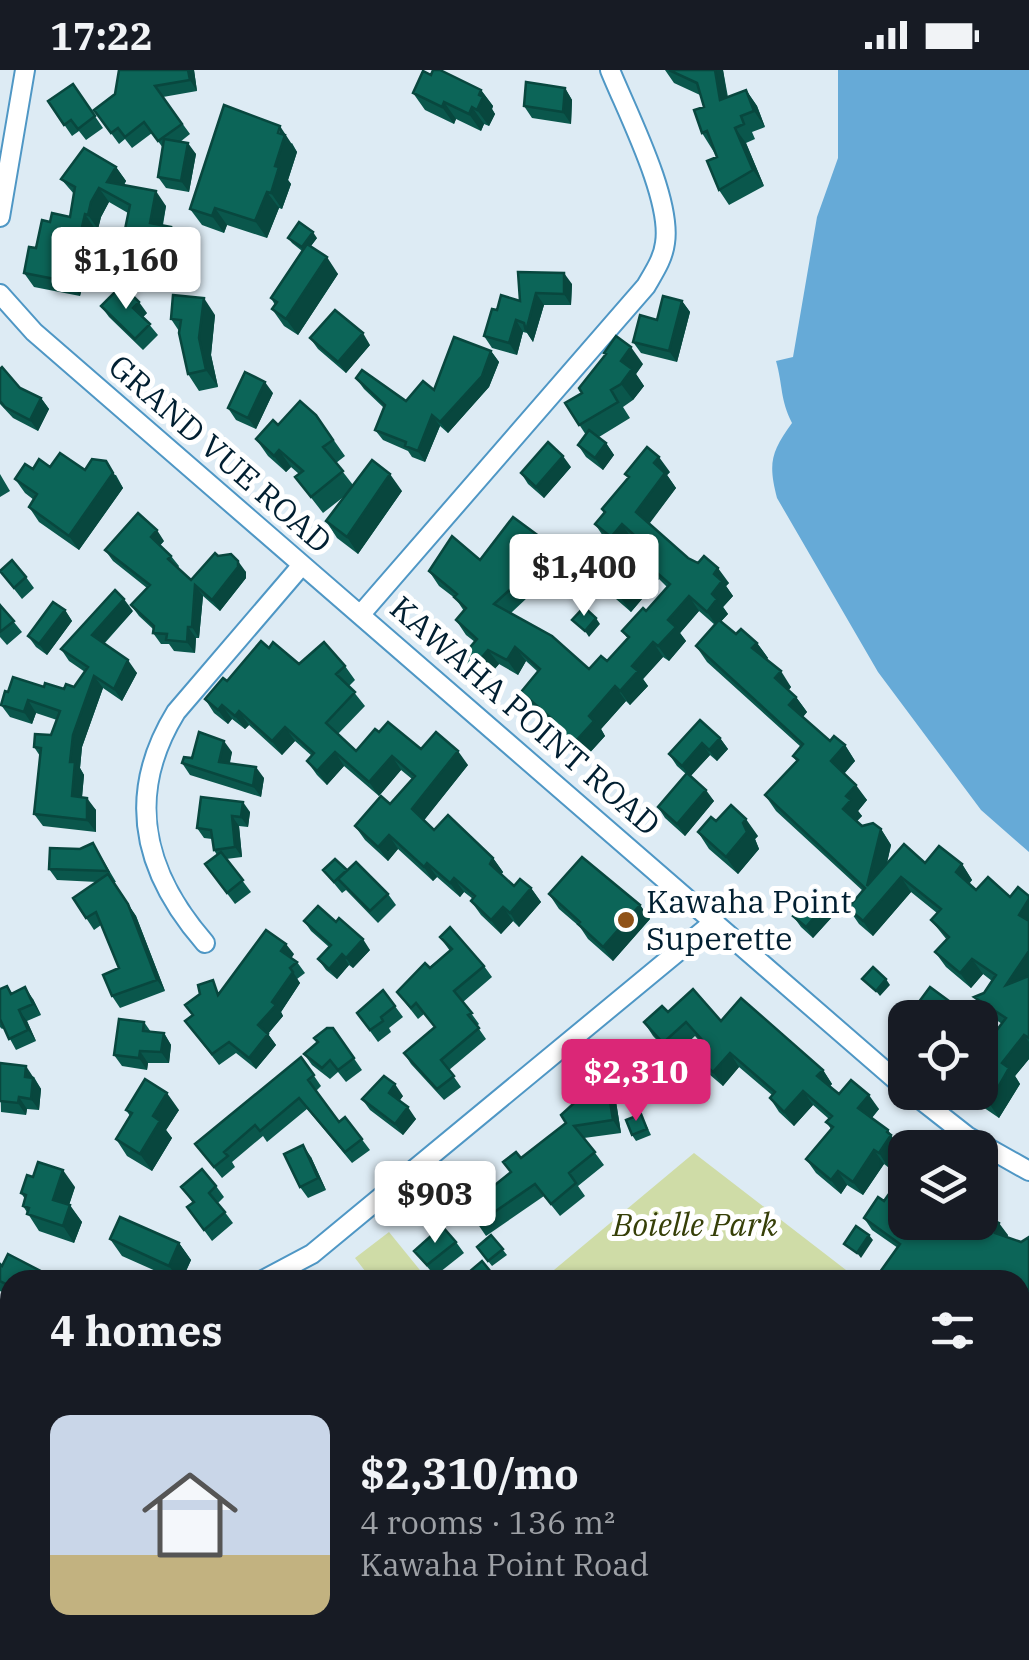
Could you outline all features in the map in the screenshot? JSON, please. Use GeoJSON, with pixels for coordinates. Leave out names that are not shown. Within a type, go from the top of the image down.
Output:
{"type":"FeatureCollection","features":[{"type":"Feature","properties":{"kind":"street"},"geometry":{"type":"LineString","coordinates":[[0,217],[25,70]]}},
{"type":"Feature","properties":{"kind":"street","name":"KAWAHA POINT ROAD"},"geometry":{"type":"LineString","coordinates":[[610,70],[656,181],[664,212],[666,240],[658,264],[646,286],[361,614],[888,1073]]}},
{"type":"Feature","properties":{"kind":"street","name":"GRAND VUE ROAD"},"geometry":{"type":"LineString","coordinates":[[0,294],[34,332],[361,614]]}},
{"type":"Feature","properties":{"kind":"street"},"geometry":{"type":"LineString","coordinates":[[205,943],[171,899],[151,851],[146,812],[150,771],[176,712],[302,565]]}},
{"type":"Feature","properties":{"kind":"street"},"geometry":{"type":"LineString","coordinates":[[282,1270],[312,1254],[714,921]]}},
{"type":"Feature","properties":{"kind":"street"},"geometry":{"type":"LineString","coordinates":[[934,1110],[966,1136],[1029,1171]]}},
{"type":"Feature","properties":{"kind":"green space","name":"Boielle Park"},"geometry":{"type":"Polygon","coordinates":[[[694,1153],[846,1270],[554,1270],[694,1153]]]}},
{"type":"Feature","properties":{"kind":"green space"},"geometry":{"type":"Polygon","coordinates":[[[389,1232],[420,1270],[364,1270],[355,1258],[389,1232]]]}},
{"type":"Feature","properties":{"kind":"water"},"geometry":{"type":"Polygon","coordinates":[[[838,70],[1029,70],[1029,852],[981,810],[878,672],[777,498],[773,458],[792,423],[776,361],[793,357],[817,217],[838,158],[838,70]]]}},
{"type":"Feature","properties":{"kind":"building"},"geometry":{"type":"Polygon","coordinates":[[[119,70],[188,70],[190,80],[155,86],[182,124],[158,141],[144,122],[125,137],[118,128],[111,133],[94,110],[115,94],[119,70]]]}},
{"type":"Feature","properties":{"kind":"building"},"geometry":{"type":"Polygon","coordinates":[[[433,70],[481,90],[479,95],[483,97],[477,110],[472,107],[469,114],[444,102],[442,107],[413,93],[423,71],[431,75],[433,70]]]}},
{"type":"Feature","properties":{"kind":"building"},"geometry":{"type":"Polygon","coordinates":[[[669,70],[715,70],[720,100],[746,90],[754,111],[741,116],[744,124],[735,128],[753,170],[719,190],[707,161],[717,157],[694,110],[704,107],[697,83],[669,70]]]}},
{"type":"Feature","properties":{"kind":"building"},"geometry":{"type":"Polygon","coordinates":[[[526,82],[565,88],[563,112],[524,106],[526,82]]]}},
{"type":"Feature","properties":{"kind":"building"},"geometry":{"type":"Polygon","coordinates":[[[73,84],[95,116],[78,129],[71,120],[64,125],[48,101],[73,84]]]}},
{"type":"Feature","properties":{"kind":"building"},"geometry":{"type":"Polygon","coordinates":[[[224,105],[280,126],[278,133],[285,135],[271,193],[267,192],[255,221],[215,208],[212,216],[190,209],[224,105]]]}},
{"type":"Feature","properties":{"kind":"building"},"geometry":{"type":"Polygon","coordinates":[[[164,139],[188,143],[181,181],[158,177],[164,139]]]}},
{"type":"Feature","properties":{"kind":"building"},"geometry":{"type":"Polygon","coordinates":[[[84,148],[116,167],[107,182],[156,191],[150,223],[171,227],[166,249],[123,239],[130,205],[99,188],[88,215],[85,214],[76,253],[94,256],[90,277],[72,273],[70,282],[24,273],[29,247],[36,248],[42,220],[50,222],[52,213],[70,217],[75,187],[61,179],[84,148]]]}},
{"type":"Feature","properties":{"kind":"building"},"geometry":{"type":"Polygon","coordinates":[[[299,222],[313,232],[302,247],[288,238],[299,222]]]}},
{"type":"Feature","properties":{"kind":"building"},"geometry":{"type":"Polygon","coordinates":[[[307,244],[327,257],[286,319],[272,309],[277,302],[271,298],[307,244]]]}},
{"type":"Feature","properties":{"kind":"building"},"geometry":{"type":"Polygon","coordinates":[[[518,272],[564,273],[564,294],[536,293],[526,331],[524,323],[516,320],[509,343],[484,336],[501,295],[520,301],[518,272]]]}},
{"type":"Feature","properties":{"kind":"building"},"geometry":{"type":"Polygon","coordinates":[[[122,285],[139,302],[133,308],[150,324],[135,339],[101,306],[122,285]]]}},
{"type":"Feature","properties":{"kind":"building"},"geometry":{"type":"Polygon","coordinates":[[[173,295],[204,298],[199,338],[206,370],[188,374],[179,333],[181,320],[171,319],[173,295]]]}},
{"type":"Feature","properties":{"kind":"building"},"geometry":{"type":"Polygon","coordinates":[[[663,296],[682,301],[669,351],[633,342],[640,315],[657,320],[663,296]]]}},
{"type":"Feature","properties":{"kind":"building"},"geometry":{"type":"Polygon","coordinates":[[[335,310],[363,333],[338,362],[310,338],[335,310]]]}},
{"type":"Feature","properties":{"kind":"building"},"geometry":{"type":"Polygon","coordinates":[[[616,336],[631,347],[621,361],[632,369],[611,390],[618,402],[579,425],[565,403],[582,393],[579,388],[616,336]]]}},
{"type":"Feature","properties":{"kind":"building"},"geometry":{"type":"Polygon","coordinates":[[[454,337],[491,351],[482,376],[440,422],[432,415],[418,451],[375,430],[385,405],[356,378],[362,370],[406,401],[423,381],[434,390],[454,337]]]}},
{"type":"Feature","properties":{"kind":"building"},"geometry":{"type":"Polygon","coordinates":[[[2,367],[20,388],[41,398],[30,420],[0,401],[2,367]]]}},
{"type":"Feature","properties":{"kind":"building"},"geometry":{"type":"Polygon","coordinates":[[[245,372],[265,382],[248,418],[228,408],[245,372]]]}},
{"type":"Feature","properties":{"kind":"building"},"geometry":{"type":"Polygon","coordinates":[[[300,401],[316,415],[333,440],[323,447],[343,471],[311,497],[295,477],[303,471],[279,450],[274,456],[256,439],[273,420],[278,425],[300,401]]]}},
{"type":"Feature","properties":{"kind":"building"},"geometry":{"type":"Polygon","coordinates":[[[589,430],[606,443],[595,458],[578,445],[589,430]]]}},
{"type":"Feature","properties":{"kind":"building"},"geometry":{"type":"Polygon","coordinates":[[[548,442],[563,456],[536,487],[521,473],[548,442]]]}},
{"type":"Feature","properties":{"kind":"building"},"geometry":{"type":"Polygon","coordinates":[[[647,447],[659,457],[654,463],[665,473],[636,512],[688,558],[698,563],[704,556],[718,568],[714,574],[722,581],[712,594],[717,599],[707,612],[689,596],[668,620],[676,627],[658,646],[653,642],[632,666],[638,671],[620,691],[615,686],[589,716],[594,721],[574,743],[548,724],[552,719],[521,692],[540,669],[515,647],[507,660],[488,650],[471,670],[459,660],[477,639],[456,620],[466,608],[454,597],[457,594],[429,571],[452,536],[480,560],[513,517],[555,548],[540,569],[536,566],[494,604],[552,636],[589,669],[601,656],[607,661],[629,637],[622,631],[670,584],[648,565],[620,597],[606,584],[642,542],[622,524],[611,537],[595,524],[605,512],[602,509],[629,477],[625,474],[647,447]]]}},
{"type":"Feature","properties":{"kind":"building"},"geometry":{"type":"Polygon","coordinates":[[[60,453],[85,470],[92,459],[106,461],[113,473],[69,536],[29,507],[37,494],[15,479],[25,464],[33,469],[39,459],[50,467],[60,453]]]}},
{"type":"Feature","properties":{"kind":"building"},"geometry":{"type":"Polygon","coordinates":[[[372,460],[390,474],[347,537],[326,521],[372,460]]]}},
{"type":"Feature","properties":{"kind":"building"},"geometry":{"type":"Polygon","coordinates":[[[138,513],[157,530],[151,537],[171,556],[168,559],[191,580],[215,553],[231,554],[238,561],[238,567],[212,600],[195,585],[187,642],[166,640],[167,634],[153,633],[154,626],[131,605],[150,585],[105,550],[138,513]]]}},
{"type":"Feature","properties":{"kind":"building"},"geometry":{"type":"Polygon","coordinates":[[[557,545],[570,555],[561,566],[547,556],[557,545]]]}},
{"type":"Feature","properties":{"kind":"building"},"geometry":{"type":"Polygon","coordinates":[[[12,560],[26,577],[14,588],[0,571],[12,560]]]}},
{"type":"Feature","properties":{"kind":"building"},"geometry":{"type":"Polygon","coordinates":[[[115,590],[124,599],[92,635],[128,660],[114,689],[94,676],[73,735],[72,796],[87,798],[87,820],[34,814],[41,748],[34,747],[35,734],[51,735],[60,711],[28,700],[24,712],[1,705],[5,691],[8,692],[13,677],[44,687],[45,683],[64,689],[66,684],[74,687],[88,667],[61,649],[115,590]]]}},
{"type":"Feature","properties":{"kind":"building"},"geometry":{"type":"Polygon","coordinates":[[[53,602],[65,610],[39,644],[28,636],[53,602]]]}},
{"type":"Feature","properties":{"kind":"building"},"geometry":{"type":"Polygon","coordinates":[[[0,605],[14,621],[0,632],[0,605]]]}},
{"type":"Feature","properties":{"kind":"building"},"geometry":{"type":"Polygon","coordinates":[[[584,607],[596,618],[585,631],[572,620],[584,607]]]}},
{"type":"Feature","properties":{"kind":"building"},"geometry":{"type":"Polygon","coordinates":[[[719,620],[736,634],[741,629],[757,643],[752,648],[781,671],[775,678],[796,697],[789,705],[830,741],[834,736],[845,745],[831,761],[856,785],[846,796],[851,800],[843,809],[862,826],[873,823],[881,829],[867,886],[904,844],[925,863],[939,846],[962,864],[956,872],[976,890],[988,877],[1010,897],[1018,887],[1029,896],[1019,915],[1029,921],[1029,951],[1006,985],[1029,976],[1029,1038],[1024,1035],[1002,1063],[1009,1068],[998,1087],[998,1028],[1006,1018],[998,1013],[998,1000],[974,997],[984,993],[996,975],[972,959],[960,973],[935,952],[949,937],[931,920],[941,909],[901,877],[863,921],[848,908],[865,888],[765,795],[798,760],[793,756],[803,744],[696,646],[719,620]]]}},
{"type":"Feature","properties":{"kind":"building"},"geometry":{"type":"Polygon","coordinates":[[[261,641],[269,648],[273,642],[299,664],[324,642],[345,666],[336,674],[355,692],[326,723],[356,751],[375,729],[379,732],[388,722],[421,749],[436,732],[458,751],[412,809],[434,830],[448,815],[493,858],[490,864],[514,886],[520,879],[531,888],[510,913],[503,907],[491,920],[471,901],[475,896],[454,878],[450,883],[427,863],[424,867],[389,835],[378,847],[355,826],[381,796],[390,804],[415,776],[392,756],[369,782],[335,752],[317,771],[307,761],[314,753],[285,727],[272,741],[239,711],[235,716],[222,705],[218,710],[205,699],[223,678],[227,681],[261,641]]]}},
{"type":"Feature","properties":{"kind":"building"},"geometry":{"type":"Polygon","coordinates":[[[700,720],[720,738],[709,750],[702,743],[682,766],[669,754],[700,720]]]}},
{"type":"Feature","properties":{"kind":"building"},"geometry":{"type":"Polygon","coordinates":[[[199,732],[224,741],[219,762],[256,767],[253,786],[182,763],[184,757],[192,758],[199,732]]]}},
{"type":"Feature","properties":{"kind":"building"},"geometry":{"type":"Polygon","coordinates":[[[687,773],[706,790],[677,824],[658,807],[687,773]]]}},
{"type":"Feature","properties":{"kind":"building"},"geometry":{"type":"Polygon","coordinates":[[[201,797],[243,802],[241,817],[232,816],[235,847],[214,850],[211,830],[197,828],[201,797]]]}},
{"type":"Feature","properties":{"kind":"building"},"geometry":{"type":"Polygon","coordinates":[[[731,805],[746,819],[743,823],[747,832],[726,857],[698,832],[711,817],[716,821],[731,805]]]}},
{"type":"Feature","properties":{"kind":"building"},"geometry":{"type":"Polygon","coordinates":[[[93,843],[108,871],[49,869],[50,848],[80,849],[93,843]]]}},
{"type":"Feature","properties":{"kind":"building"},"geometry":{"type":"Polygon","coordinates":[[[221,852],[243,880],[227,893],[205,864],[221,852]]]}},
{"type":"Feature","properties":{"kind":"building"},"geometry":{"type":"Polygon","coordinates":[[[582,857],[640,905],[603,947],[549,894],[582,857]]]}},
{"type":"Feature","properties":{"kind":"building"},"geometry":{"type":"Polygon","coordinates":[[[335,859],[347,870],[334,882],[323,870],[335,859]]]}},
{"type":"Feature","properties":{"kind":"building"},"geometry":{"type":"Polygon","coordinates":[[[356,862],[388,894],[370,911],[338,879],[356,862]]]}},
{"type":"Feature","properties":{"kind":"building"},"geometry":{"type":"Polygon","coordinates":[[[108,874],[128,904],[157,980],[112,996],[103,975],[119,968],[96,912],[86,918],[73,898],[108,874]]]}},
{"type":"Feature","properties":{"kind":"building"},"geometry":{"type":"Polygon","coordinates":[[[811,895],[824,906],[806,927],[793,916],[811,895]]]}},
{"type":"Feature","properties":{"kind":"building"},"geometry":{"type":"Polygon","coordinates":[[[318,906],[363,939],[329,969],[318,959],[331,945],[304,921],[318,906]]]}},
{"type":"Feature","properties":{"kind":"building"},"geometry":{"type":"Polygon","coordinates":[[[450,927],[484,966],[454,991],[479,1028],[441,1060],[454,1076],[437,1089],[404,1053],[435,1027],[416,1003],[411,1008],[397,992],[425,963],[430,968],[452,949],[440,937],[450,927]]]}},
{"type":"Feature","properties":{"kind":"building"},"geometry":{"type":"Polygon","coordinates":[[[266,930],[286,944],[281,951],[297,962],[272,1002],[276,1005],[258,1025],[268,1034],[249,1058],[229,1042],[212,1054],[185,1021],[193,1015],[185,1005],[200,994],[198,985],[213,980],[218,995],[266,930]]]}},
{"type":"Feature","properties":{"kind":"building"},"geometry":{"type":"Polygon","coordinates":[[[873,967],[886,979],[876,991],[862,979],[873,967]]]}},
{"type":"Feature","properties":{"kind":"building"},"geometry":{"type":"Polygon","coordinates":[[[7,986],[11,994],[25,987],[33,1004],[19,1010],[28,1030],[9,1039],[0,1019],[0,989],[7,986]]]}},
{"type":"Feature","properties":{"kind":"building"},"geometry":{"type":"Polygon","coordinates":[[[930,987],[948,1000],[920,1000],[930,987]]]}},
{"type":"Feature","properties":{"kind":"building"},"geometry":{"type":"Polygon","coordinates":[[[693,989],[721,1021],[741,998],[823,1070],[817,1076],[839,1094],[851,1080],[869,1095],[858,1108],[888,1130],[888,1140],[879,1153],[874,1150],[853,1182],[838,1171],[831,1180],[806,1159],[833,1127],[826,1122],[832,1116],[803,1091],[784,1112],[770,1098],[775,1092],[730,1053],[713,1072],[693,1055],[704,1042],[686,1022],[663,1043],[644,1022],[662,1006],[668,1012],[693,989]]]}},
{"type":"Feature","properties":{"kind":"building"},"geometry":{"type":"Polygon","coordinates":[[[383,990],[395,1006],[370,1030],[357,1013],[383,990]]]}},
{"type":"Feature","properties":{"kind":"building"},"geometry":{"type":"Polygon","coordinates":[[[119,1019],[144,1022],[143,1031],[164,1033],[161,1052],[140,1051],[139,1058],[114,1055],[119,1019]]]}},
{"type":"Feature","properties":{"kind":"building"},"geometry":{"type":"Polygon","coordinates":[[[333,1028],[354,1058],[338,1070],[330,1060],[322,1068],[304,1054],[318,1042],[314,1038],[333,1028]]]}},
{"type":"Feature","properties":{"kind":"building"},"geometry":{"type":"Polygon","coordinates":[[[301,1057],[314,1075],[308,1080],[339,1122],[345,1117],[362,1139],[345,1152],[299,1098],[260,1131],[255,1125],[224,1152],[228,1156],[214,1167],[195,1144],[301,1057]]]}},
{"type":"Feature","properties":{"kind":"building"},"geometry":{"type":"Polygon","coordinates":[[[0,1063],[26,1066],[25,1077],[33,1078],[31,1099],[19,1097],[18,1103],[0,1101],[0,1063]]]}},
{"type":"Feature","properties":{"kind":"building"},"geometry":{"type":"Polygon","coordinates":[[[384,1076],[395,1084],[389,1093],[408,1107],[395,1124],[362,1099],[384,1076]]]}},
{"type":"Feature","properties":{"kind":"building"},"geometry":{"type":"Polygon","coordinates":[[[606,1076],[613,1120],[574,1126],[595,1152],[569,1173],[576,1183],[551,1204],[535,1184],[477,1224],[451,1185],[469,1171],[485,1193],[511,1172],[503,1162],[516,1152],[521,1158],[566,1123],[561,1115],[584,1094],[582,1080],[606,1076]]]}},
{"type":"Feature","properties":{"kind":"building"},"geometry":{"type":"Polygon","coordinates":[[[145,1079],[167,1093],[153,1116],[160,1121],[140,1154],[116,1139],[132,1113],[126,1110],[145,1079]]]}},
{"type":"Feature","properties":{"kind":"building"},"geometry":{"type":"Polygon","coordinates":[[[641,1114],[647,1129],[632,1135],[626,1120],[641,1114]]]}},
{"type":"Feature","properties":{"kind":"building"},"geometry":{"type":"Polygon","coordinates":[[[303,1145],[318,1178],[300,1187],[284,1154],[303,1145]]]}},
{"type":"Feature","properties":{"kind":"building"},"geometry":{"type":"Polygon","coordinates":[[[38,1162],[63,1170],[53,1200],[70,1205],[63,1226],[27,1214],[29,1208],[23,1206],[26,1195],[21,1193],[27,1175],[33,1177],[38,1162]]]}},
{"type":"Feature","properties":{"kind":"building"},"geometry":{"type":"Polygon","coordinates":[[[202,1169],[216,1186],[209,1193],[225,1212],[204,1230],[187,1207],[194,1202],[181,1187],[202,1169]]]}},
{"type":"Feature","properties":{"kind":"building"},"geometry":{"type":"Polygon","coordinates":[[[888,1195],[888,1235],[864,1218],[878,1197],[884,1201],[888,1195]]]}},
{"type":"Feature","properties":{"kind":"building"},"geometry":{"type":"Polygon","coordinates":[[[120,1217],[179,1243],[169,1266],[110,1239],[120,1217]]]}},
{"type":"Feature","properties":{"kind":"building"},"geometry":{"type":"Polygon","coordinates":[[[442,1226],[456,1242],[427,1265],[414,1251],[442,1226]]]}},
{"type":"Feature","properties":{"kind":"building"},"geometry":{"type":"Polygon","coordinates":[[[856,1226],[869,1235],[857,1253],[844,1244],[856,1226]]]}},
{"type":"Feature","properties":{"kind":"building"},"geometry":{"type":"Polygon","coordinates":[[[998,1234],[1021,1242],[1029,1237],[1029,1270],[881,1270],[900,1244],[894,1240],[998,1240],[998,1234]]]}},
{"type":"Feature","properties":{"kind":"building"},"geometry":{"type":"Polygon","coordinates":[[[491,1235],[503,1249],[488,1261],[477,1247],[491,1235]]]}},
{"type":"Feature","properties":{"kind":"building"},"geometry":{"type":"Polygon","coordinates":[[[8,1254],[39,1270],[0,1270],[8,1254]]]}},
{"type":"Feature","properties":{"kind":"building"},"geometry":{"type":"Polygon","coordinates":[[[482,1261],[489,1270],[471,1270],[482,1261]]]}},
{"type":"Feature","properties":{"kind":"place","name":"Kawaha Point Superette"},"geometry":{"type":"Point","coordinates":[626,920]}}]}
